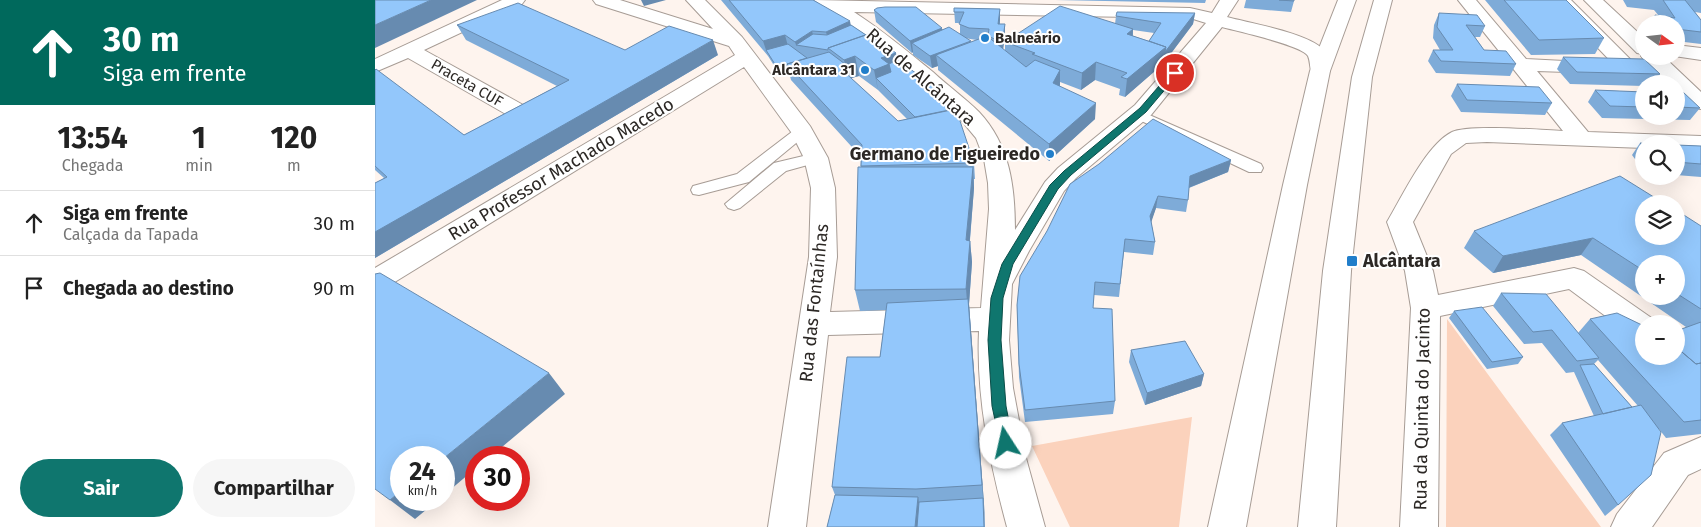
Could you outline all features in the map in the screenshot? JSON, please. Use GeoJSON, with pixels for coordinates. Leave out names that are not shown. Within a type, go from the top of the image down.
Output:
{"type":"FeatureCollection","features":[{"type":"Feature","properties":{"kind":"main road"},"geometry":{"type":"LineString","coordinates":[[375,66],[516,0]]}},
{"type":"Feature","properties":{"kind":"main road"},"geometry":{"type":"LineString","coordinates":[[602,0],[740,49]]}},
{"type":"Feature","properties":{"kind":"main road","name":"Rua das Fontaínhas"},"geometry":{"type":"LineString","coordinates":[[695,0],[740,49],[802,132],[816,158],[823,188],[823,257],[787,527]]}},
{"type":"Feature","properties":{"kind":"main road"},"geometry":{"type":"LineString","coordinates":[[815,324],[997,308],[1007,264],[1054,187],[1067,173],[1138,114],[1197,48],[1218,21],[1229,0]]}},
{"type":"Feature","properties":{"kind":"main road"},"geometry":{"type":"LineString","coordinates":[[1227,527],[1295,185],[1321,71],[1347,0]]}},
{"type":"Feature","properties":{"kind":"main road"},"geometry":{"type":"LineString","coordinates":[[1317,527],[1337,271],[1362,77],[1383,0]]}},
{"type":"Feature","properties":{"kind":"main road"},"geometry":{"type":"LineString","coordinates":[[1467,0],[1581,138]]}},
{"type":"Feature","properties":{"kind":"main road"},"geometry":{"type":"LineString","coordinates":[[1520,64],[1627,67],[1561,0]]}},
{"type":"Feature","properties":{"kind":"main road"},"geometry":{"type":"LineString","coordinates":[[1593,0],[1635,40]]}},
{"type":"Feature","properties":{"kind":"main road"},"geometry":{"type":"LineString","coordinates":[[827,3],[983,4],[1191,13],[1293,40],[1317,54],[1321,71]]}},
{"type":"Feature","properties":{"kind":"main road","name":"Rua de Alcântara"},"geometry":{"type":"LineString","coordinates":[[827,3],[874,34],[964,109],[988,138],[996,158],[1001,182],[1002,203],[994,340],[999,406],[1013,484],[1026,527]]}},
{"type":"Feature","properties":{"kind":"main road","name":"Rua Professor Machado Macedo"},"geometry":{"type":"LineString","coordinates":[[375,281],[740,49]]}},
{"type":"Feature","properties":{"kind":"main road","name":"Praceta CUF"},"geometry":{"type":"LineString","coordinates":[[409,50],[526,116]]}},
{"type":"Feature","properties":{"kind":"main road"},"geometry":{"type":"LineString","coordinates":[[1685,52],[1701,54]]}},
{"type":"Feature","properties":{"kind":"main road"},"geometry":{"type":"LineString","coordinates":[[1661,65],[1701,103]]}},
{"type":"Feature","properties":{"kind":"main road","name":"Rua da Quinta do Jacinto"},"geometry":{"type":"LineString","coordinates":[[1419,527],[1426,308],[1419,271],[1400,222],[1442,150],[1460,136],[1487,135],[1701,143]]}},
{"type":"Feature","properties":{"kind":"main road"},"geometry":{"type":"LineString","coordinates":[[1426,308],[1574,278],[1635,322]]}},
{"type":"Feature","properties":{"kind":"main road"},"geometry":{"type":"LineString","coordinates":[[1630,527],[1676,464],[1701,452]]}},
{"type":"Feature","properties":{"kind":"lane"},"geometry":{"type":"LineString","coordinates":[[1138,114],[1255,168]]}},
{"type":"Feature","properties":{"kind":"lane"},"geometry":{"type":"LineString","coordinates":[[699,190],[743,178],[802,132]]}},
{"type":"Feature","properties":{"kind":"lane"},"geometry":{"type":"LineString","coordinates":[[734,204],[780,167],[816,158]]}},
{"type":"Feature","properties":{"kind":"shaded area"},"geometry":{"type":"Polygon","coordinates":[[[1447,319],[1601,527],[1446,527],[1447,319]]]}},
{"type":"Feature","properties":{"kind":"shaded area"},"geometry":{"type":"Polygon","coordinates":[[[1192,417],[1179,527],[1070,527],[1032,446],[1192,417]]]}},
{"type":"Feature","properties":{"kind":"building"},"geometry":{"type":"Polygon","coordinates":[[[375,0],[431,0],[375,25],[375,0]]]}},
{"type":"Feature","properties":{"kind":"building"},"geometry":{"type":"Polygon","coordinates":[[[729,0],[813,0],[850,21],[826,32],[812,31],[795,42],[785,35],[763,41],[729,0]]]}},
{"type":"Feature","properties":{"kind":"building"},"geometry":{"type":"Polygon","coordinates":[[[1504,0],[1566,0],[1604,38],[1539,40],[1504,0]]]}},
{"type":"Feature","properties":{"kind":"building"},"geometry":{"type":"Polygon","coordinates":[[[1663,0],[1685,0],[1701,20],[1701,32],[1685,30],[1685,15],[1673,15],[1663,0]]]}},
{"type":"Feature","properties":{"kind":"building"},"geometry":{"type":"Polygon","coordinates":[[[518,3],[625,50],[669,26],[713,40],[375,232],[375,183],[387,177],[375,166],[375,70],[464,135],[569,80],[457,25],[518,3]]]}},
{"type":"Feature","properties":{"kind":"building"},"geometry":{"type":"Polygon","coordinates":[[[1060,6],[1133,29],[1127,34],[1166,47],[1127,79],[1121,77],[1127,73],[1096,62],[1082,73],[1005,42],[1060,6]]]}},
{"type":"Feature","properties":{"kind":"building"},"geometry":{"type":"Polygon","coordinates":[[[885,7],[916,7],[942,28],[910,41],[874,10],[885,7]]]}},
{"type":"Feature","properties":{"kind":"building"},"geometry":{"type":"Polygon","coordinates":[[[954,8],[1000,9],[998,24],[1005,24],[1003,38],[999,41],[988,36],[989,29],[969,28],[959,24],[964,12],[954,12],[954,8]]]}},
{"type":"Feature","properties":{"kind":"building"},"geometry":{"type":"Polygon","coordinates":[[[1117,12],[1195,13],[1165,52],[1166,47],[1149,41],[1161,23],[1116,16],[1117,12]]]}},
{"type":"Feature","properties":{"kind":"building"},"geometry":{"type":"Polygon","coordinates":[[[1439,13],[1477,15],[1485,26],[1466,25],[1484,50],[1506,51],[1516,64],[1441,61],[1433,50],[1453,50],[1437,27],[1439,13]]]}},
{"type":"Feature","properties":{"kind":"building"},"geometry":{"type":"Polygon","coordinates":[[[851,25],[866,35],[828,48],[828,50],[796,45],[813,34],[827,35],[851,25]]]}},
{"type":"Feature","properties":{"kind":"building"},"geometry":{"type":"Polygon","coordinates":[[[949,27],[971,41],[930,56],[912,43],[949,27]]]}},
{"type":"Feature","properties":{"kind":"building"},"geometry":{"type":"Polygon","coordinates":[[[868,34],[896,53],[881,58],[889,64],[874,70],[855,56],[844,60],[828,48],[868,34]]]}},
{"type":"Feature","properties":{"kind":"building"},"geometry":{"type":"Polygon","coordinates":[[[987,36],[1026,67],[1035,60],[1060,70],[1053,83],[1096,103],[1049,144],[936,55],[987,36]]]}},
{"type":"Feature","properties":{"kind":"building"},"geometry":{"type":"Polygon","coordinates":[[[788,44],[807,58],[778,69],[766,50],[788,44]]]}},
{"type":"Feature","properties":{"kind":"building"},"geometry":{"type":"Polygon","coordinates":[[[829,52],[845,64],[839,67],[898,121],[956,109],[974,163],[861,166],[862,145],[787,64],[829,52]]]}},
{"type":"Feature","properties":{"kind":"building"},"geometry":{"type":"Polygon","coordinates":[[[1563,57],[1635,59],[1635,65],[1650,65],[1660,74],[1577,72],[1563,57]]]}},
{"type":"Feature","properties":{"kind":"building"},"geometry":{"type":"Polygon","coordinates":[[[897,60],[939,89],[954,109],[915,117],[876,78],[891,72],[889,64],[897,60]]]}},
{"type":"Feature","properties":{"kind":"building"},"geometry":{"type":"Polygon","coordinates":[[[1457,84],[1539,87],[1552,103],[1467,100],[1457,84]]]}},
{"type":"Feature","properties":{"kind":"building"},"geometry":{"type":"Polygon","coordinates":[[[1595,90],[1635,92],[1635,107],[1610,106],[1595,90]]]}},
{"type":"Feature","properties":{"kind":"building"},"geometry":{"type":"Polygon","coordinates":[[[1685,94],[1700,108],[1685,107],[1685,94]]]}},
{"type":"Feature","properties":{"kind":"building"},"geometry":{"type":"Polygon","coordinates":[[[1153,119],[1231,160],[1190,176],[1188,200],[1158,196],[1150,216],[1155,242],[1125,239],[1120,284],[1095,282],[1093,308],[1112,309],[1115,401],[1025,410],[1019,364],[1017,305],[1020,276],[1047,231],[1070,184],[1099,164],[1153,119]]]}},
{"type":"Feature","properties":{"kind":"building"},"geometry":{"type":"Polygon","coordinates":[[[1685,145],[1701,146],[1701,164],[1685,163],[1685,145]]]}},
{"type":"Feature","properties":{"kind":"building"},"geometry":{"type":"Polygon","coordinates":[[[858,167],[973,167],[966,240],[970,241],[966,289],[855,290],[858,167]]]}},
{"type":"Feature","properties":{"kind":"building"},"geometry":{"type":"Polygon","coordinates":[[[1620,176],[1651,195],[1635,195],[1635,245],[1685,245],[1685,216],[1701,226],[1701,309],[1685,299],[1685,255],[1635,255],[1635,265],[1593,238],[1503,256],[1474,231],[1620,176]]]}},
{"type":"Feature","properties":{"kind":"building"},"geometry":{"type":"Polygon","coordinates":[[[380,273],[549,373],[455,449],[455,446],[390,446],[390,500],[375,489],[375,274],[380,273]]]}},
{"type":"Feature","properties":{"kind":"building"},"geometry":{"type":"Polygon","coordinates":[[[1501,293],[1546,294],[1599,358],[1577,361],[1552,330],[1533,332],[1501,293]]]}},
{"type":"Feature","properties":{"kind":"building"},"geometry":{"type":"Polygon","coordinates":[[[968,299],[982,485],[916,489],[832,487],[847,357],[880,357],[887,303],[968,299]]]}},
{"type":"Feature","properties":{"kind":"building"},"geometry":{"type":"Polygon","coordinates":[[[1482,307],[1523,357],[1492,362],[1454,311],[1482,307]]]}},
{"type":"Feature","properties":{"kind":"building"},"geometry":{"type":"Polygon","coordinates":[[[1617,313],[1635,322],[1635,365],[1685,365],[1685,355],[1696,364],[1701,363],[1701,420],[1684,422],[1590,319],[1617,313]]]}},
{"type":"Feature","properties":{"kind":"building"},"geometry":{"type":"Polygon","coordinates":[[[1701,322],[1701,363],[1696,364],[1685,355],[1685,328],[1701,322]]]}},
{"type":"Feature","properties":{"kind":"building"},"geometry":{"type":"Polygon","coordinates":[[[1185,341],[1204,374],[1147,393],[1131,350],[1185,341]]]}},
{"type":"Feature","properties":{"kind":"building"},"geometry":{"type":"Polygon","coordinates":[[[1594,364],[1632,407],[1603,414],[1580,365],[1594,364]]]}},
{"type":"Feature","properties":{"kind":"building"},"geometry":{"type":"Polygon","coordinates":[[[1641,405],[1661,432],[1651,475],[1618,505],[1562,423],[1641,405]]]}},
{"type":"Feature","properties":{"kind":"building"},"geometry":{"type":"Polygon","coordinates":[[[835,495],[918,497],[915,527],[827,527],[835,495]]]}},
{"type":"Feature","properties":{"kind":"building"},"geometry":{"type":"Polygon","coordinates":[[[983,498],[984,527],[917,527],[919,502],[983,498]]]}},
{"type":"Feature","properties":{"kind":"place","name":"Balneário"},"geometry":{"type":"Point","coordinates":[985,38]}},
{"type":"Feature","properties":{"kind":"place","name":"Alcântara 31"},"geometry":{"type":"Point","coordinates":[865,70]}},
{"type":"Feature","properties":{"kind":"place","name":"Germano de Figueiredo"},"geometry":{"type":"Point","coordinates":[1050,154]}},
{"type":"Feature","properties":{"kind":"place","name":"Alcântara"},"geometry":{"type":"Point","coordinates":[1352,261]}},
{"type":"Feature","properties":{"kind":"route"},"geometry":{"type":"LineString","coordinates":[[1006,443],[999,406],[994,340],[997,298],[1007,264],[1054,187],[1067,173],[1143,110],[1175,73]]}}]}
